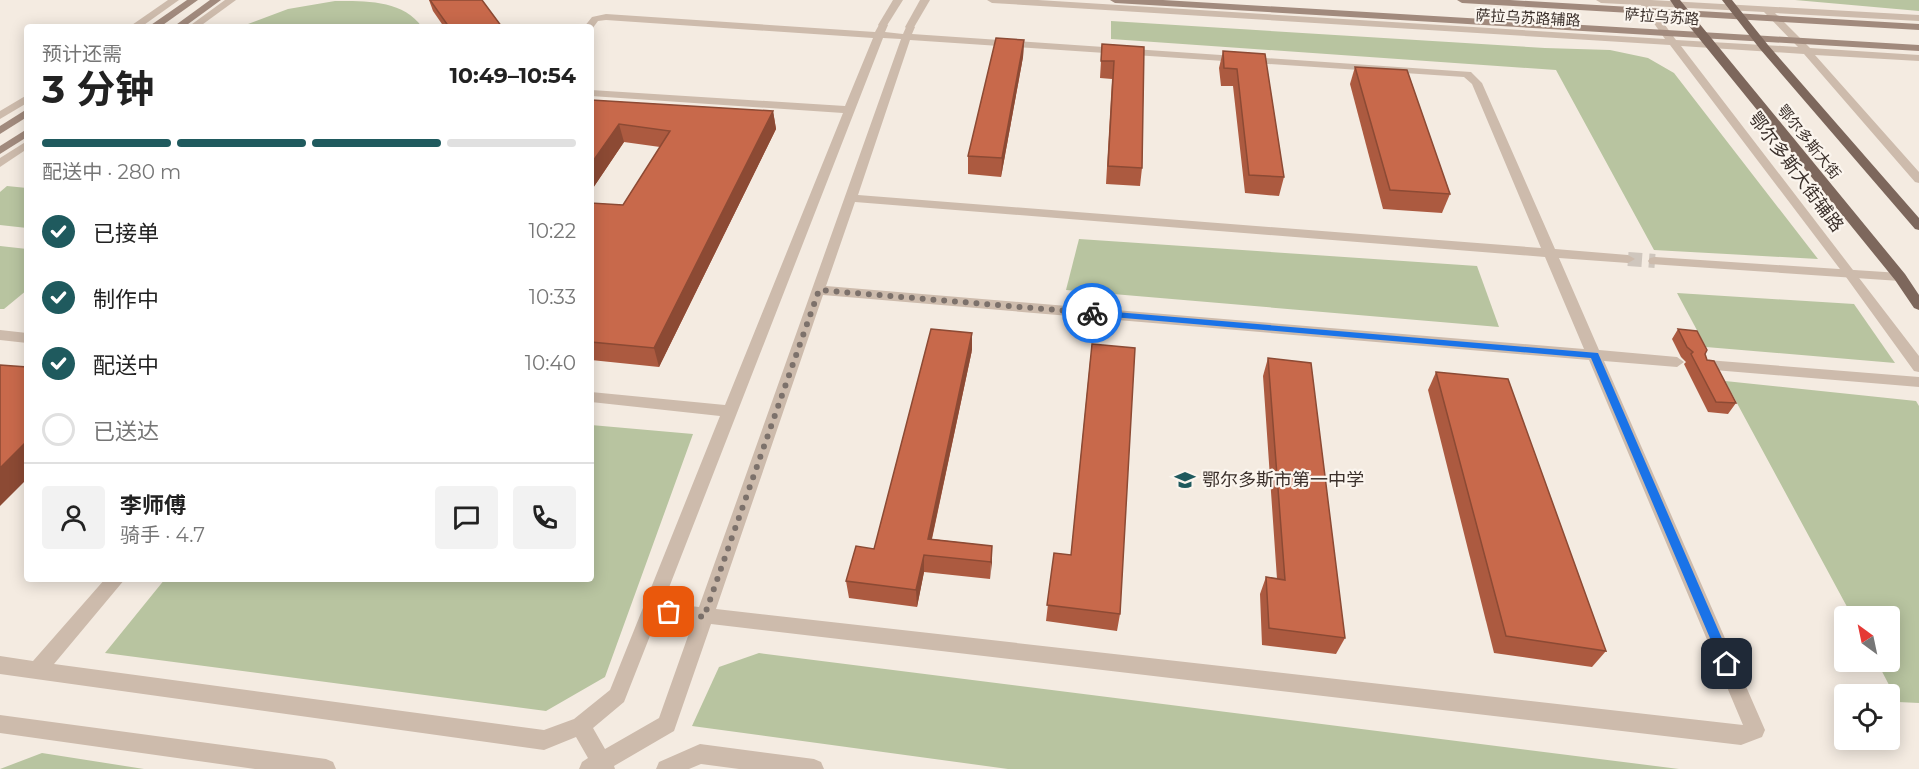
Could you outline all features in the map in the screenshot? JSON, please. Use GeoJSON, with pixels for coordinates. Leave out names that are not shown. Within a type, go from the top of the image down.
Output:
{"type":"FeatureCollection","features":[{"type":"Feature","properties":{"kind":"main road"},"geometry":{"type":"LineString","coordinates":[[157,24],[193,0]]}},
{"type":"Feature","properties":{"kind":"main road"},"geometry":{"type":"LineString","coordinates":[[181,24],[216,0]]}},
{"type":"Feature","properties":{"kind":"main road","name":"萨拉乌苏路"},"geometry":{"type":"LineString","coordinates":[[1115,0],[1670,37]]}},
{"type":"Feature","properties":{"kind":"main road","name":"萨拉乌苏路"},"geometry":{"type":"LineString","coordinates":[[1462,0],[1734,8],[1777,18],[1919,27]]}},
{"type":"Feature","properties":{"kind":"main road","name":"鄂尔多斯大街"},"geometry":{"type":"LineString","coordinates":[[1678,6],[1900,277],[1919,305]]}},
{"type":"Feature","properties":{"kind":"main road","name":"鄂尔多斯大街"},"geometry":{"type":"LineString","coordinates":[[1734,8],[1760,42],[1919,226]]}},
{"type":"Feature","properties":{"kind":"main road"},"geometry":{"type":"LineString","coordinates":[[1801,45],[1919,48]]}},
{"type":"Feature","properties":{"kind":"main road"},"geometry":{"type":"LineString","coordinates":[[0,130],[24,114]]}},
{"type":"Feature","properties":{"kind":"main road"},"geometry":{"type":"LineString","coordinates":[[0,151],[24,134]]}},
{"type":"Feature","properties":{"kind":"street"},"geometry":{"type":"LineString","coordinates":[[138,24],[174,0]]}},
{"type":"Feature","properties":{"kind":"street"},"geometry":{"type":"LineString","coordinates":[[197,24],[231,0]]}},
{"type":"Feature","properties":{"kind":"street"},"geometry":{"type":"LineString","coordinates":[[0,665],[544,740],[581,726],[617,696],[881,29],[898,0]]}},
{"type":"Feature","properties":{"kind":"street"},"geometry":{"type":"LineString","coordinates":[[581,726],[599,767],[667,724],[909,32],[925,0]]}},
{"type":"Feature","properties":{"kind":"street","name":"萨拉乌苏路辅路"},"geometry":{"type":"LineString","coordinates":[[992,0],[1760,42],[1919,58]]}},
{"type":"Feature","properties":{"kind":"street","name":"萨拉乌苏路辅路"},"geometry":{"type":"LineString","coordinates":[[1601,0],[1646,4]]}},
{"type":"Feature","properties":{"kind":"street"},"geometry":{"type":"LineString","coordinates":[[1758,0],[1777,18],[1919,179]]}},
{"type":"Feature","properties":{"kind":"street","name":"鄂尔多斯大街辅路"},"geometry":{"type":"LineString","coordinates":[[1646,4],[1919,367]]}},
{"type":"Feature","properties":{"kind":"street"},"geometry":{"type":"LineString","coordinates":[[1734,8],[1919,18]]}},
{"type":"Feature","properties":{"kind":"street"},"geometry":{"type":"LineString","coordinates":[[592,24],[595,20],[606,17],[881,29],[1467,74],[1478,83],[1755,730],[1741,736],[704,617],[651,609]]}},
{"type":"Feature","properties":{"kind":"street"},"geometry":{"type":"LineString","coordinates":[[594,93],[849,110]]}},
{"type":"Feature","properties":{"kind":"street"},"geometry":{"type":"LineString","coordinates":[[0,116],[24,100]]}},
{"type":"Feature","properties":{"kind":"street"},"geometry":{"type":"LineString","coordinates":[[0,163],[24,146]]}},
{"type":"Feature","properties":{"kind":"street"},"geometry":{"type":"LineString","coordinates":[[851,198],[1628,259]]}},
{"type":"Feature","properties":{"kind":"street"},"geometry":{"type":"LineString","coordinates":[[1654,261],[1900,277]]}},
{"type":"Feature","properties":{"kind":"street"},"geometry":{"type":"LineString","coordinates":[[819,290],[1677,362]]}},
{"type":"Feature","properties":{"kind":"street"},"geometry":{"type":"LineString","coordinates":[[0,335],[24,338]]}},
{"type":"Feature","properties":{"kind":"street"},"geometry":{"type":"LineString","coordinates":[[1707,365],[1919,382]]}},
{"type":"Feature","properties":{"kind":"street"},"geometry":{"type":"LineString","coordinates":[[594,397],[730,411]]}},
{"type":"Feature","properties":{"kind":"street"},"geometry":{"type":"LineString","coordinates":[[37,670],[113,582]]}},
{"type":"Feature","properties":{"kind":"street"},"geometry":{"type":"LineString","coordinates":[[0,724],[326,769]]}},
{"type":"Feature","properties":{"kind":"street"},"geometry":{"type":"LineString","coordinates":[[666,769],[700,753],[814,769]]}},
{"type":"Feature","properties":{"kind":"green space"},"geometry":{"type":"Polygon","coordinates":[[[1795,0],[1919,0],[1919,11],[1795,0]]]}},
{"type":"Feature","properties":{"kind":"green space"},"geometry":{"type":"Polygon","coordinates":[[[335,1],[371,2],[405,12],[419,24],[248,24],[288,9],[335,1]]]}},
{"type":"Feature","properties":{"kind":"green space"},"geometry":{"type":"Polygon","coordinates":[[[1111,21],[1610,50],[1648,58],[1674,73],[1818,259],[1654,250],[1556,70],[1111,39],[1111,21]]]}},
{"type":"Feature","properties":{"kind":"green space"},"geometry":{"type":"Polygon","coordinates":[[[7,186],[24,188],[24,228],[0,225],[0,192],[7,186]]]}},
{"type":"Feature","properties":{"kind":"green space"},"geometry":{"type":"Polygon","coordinates":[[[1079,239],[1477,266],[1499,327],[1066,290],[1079,239]]]}},
{"type":"Feature","properties":{"kind":"green space"},"geometry":{"type":"Polygon","coordinates":[[[0,246],[24,249],[24,292],[4,309],[0,309],[0,246]]]}},
{"type":"Feature","properties":{"kind":"green space"},"geometry":{"type":"Polygon","coordinates":[[[1677,293],[1854,304],[1895,363],[1706,347],[1677,293]]]}},
{"type":"Feature","properties":{"kind":"green space"},"geometry":{"type":"Polygon","coordinates":[[[1725,381],[1916,401],[1919,406],[1919,703],[1900,702],[1900,684],[1889,684],[1882,672],[1900,672],[1900,606],[1847,606],[1725,381]]]}},
{"type":"Feature","properties":{"kind":"green space"},"geometry":{"type":"Polygon","coordinates":[[[594,425],[693,434],[605,677],[546,711],[105,653],[163,582],[594,582],[594,425]]]}},
{"type":"Feature","properties":{"kind":"green space"},"geometry":{"type":"Polygon","coordinates":[[[759,653],[1679,769],[1008,769],[692,726],[719,667],[759,653]]]}},
{"type":"Feature","properties":{"kind":"green space"},"geometry":{"type":"Polygon","coordinates":[[[42,753],[144,769],[0,769],[42,753]]]}},
{"type":"Feature","properties":{"kind":"building"},"geometry":{"type":"Polygon","coordinates":[[[430,0],[482,0],[500,24],[447,24],[430,0]]]}},
{"type":"Feature","properties":{"kind":"building"},"geometry":{"type":"Polygon","coordinates":[[[996,38],[1024,40],[1002,158],[968,156],[996,38]]]}},
{"type":"Feature","properties":{"kind":"building"},"geometry":{"type":"Polygon","coordinates":[[[1102,44],[1144,47],[1142,168],[1108,166],[1114,61],[1101,61],[1102,44]]]}},
{"type":"Feature","properties":{"kind":"building"},"geometry":{"type":"Polygon","coordinates":[[[1223,51],[1265,54],[1284,177],[1249,175],[1237,69],[1224,68],[1223,51]]]}},
{"type":"Feature","properties":{"kind":"building"},"geometry":{"type":"Polygon","coordinates":[[[1355,67],[1407,70],[1450,194],[1390,190],[1355,67]]]}},
{"type":"Feature","properties":{"kind":"building"},"geometry":{"type":"Polygon","coordinates":[[[594,100],[773,111],[654,348],[594,342],[594,203],[623,205],[670,131],[619,124],[594,160],[594,100]]]}},
{"type":"Feature","properties":{"kind":"building"},"geometry":{"type":"Polygon","coordinates":[[[931,329],[972,333],[928,539],[992,546],[991,562],[924,555],[916,590],[846,581],[856,546],[874,549],[931,329]]]}},
{"type":"Feature","properties":{"kind":"building"},"geometry":{"type":"Polygon","coordinates":[[[1678,329],[1697,331],[1707,350],[1705,354],[1707,360],[1714,361],[1736,403],[1716,402],[1691,354],[1693,352],[1687,347],[1678,329]]]}},
{"type":"Feature","properties":{"kind":"building"},"geometry":{"type":"Polygon","coordinates":[[[1092,344],[1135,348],[1120,614],[1047,605],[1054,553],[1071,555],[1092,344]]]}},
{"type":"Feature","properties":{"kind":"building"},"geometry":{"type":"Polygon","coordinates":[[[1268,358],[1311,363],[1345,638],[1269,628],[1266,577],[1285,580],[1268,358]]]}},
{"type":"Feature","properties":{"kind":"building"},"geometry":{"type":"Polygon","coordinates":[[[0,365],[24,367],[24,444],[0,468],[0,365]]]}},
{"type":"Feature","properties":{"kind":"building"},"geometry":{"type":"Polygon","coordinates":[[[1436,372],[1508,379],[1606,651],[1506,636],[1436,372]]]}},
{"type":"Feature","properties":{"kind":"tunnel"},"geometry":{"type":"LineString","coordinates":[[1628,259],[1655,261]]}},
{"type":"Feature","properties":{"kind":"way so far"},"geometry":{"type":"LineString","coordinates":[[669,612],[704,617],[819,290],[1092,313]]}},
{"type":"Feature","properties":{"kind":"place","name":"鄂尔多斯市第一中学"},"geometry":{"type":"Point","coordinates":[1185,480]}},
{"type":"Feature","properties":{"kind":"route"},"geometry":{"type":"LineString","coordinates":[[1092,313],[1595,355],[1727,664]]}}]}
